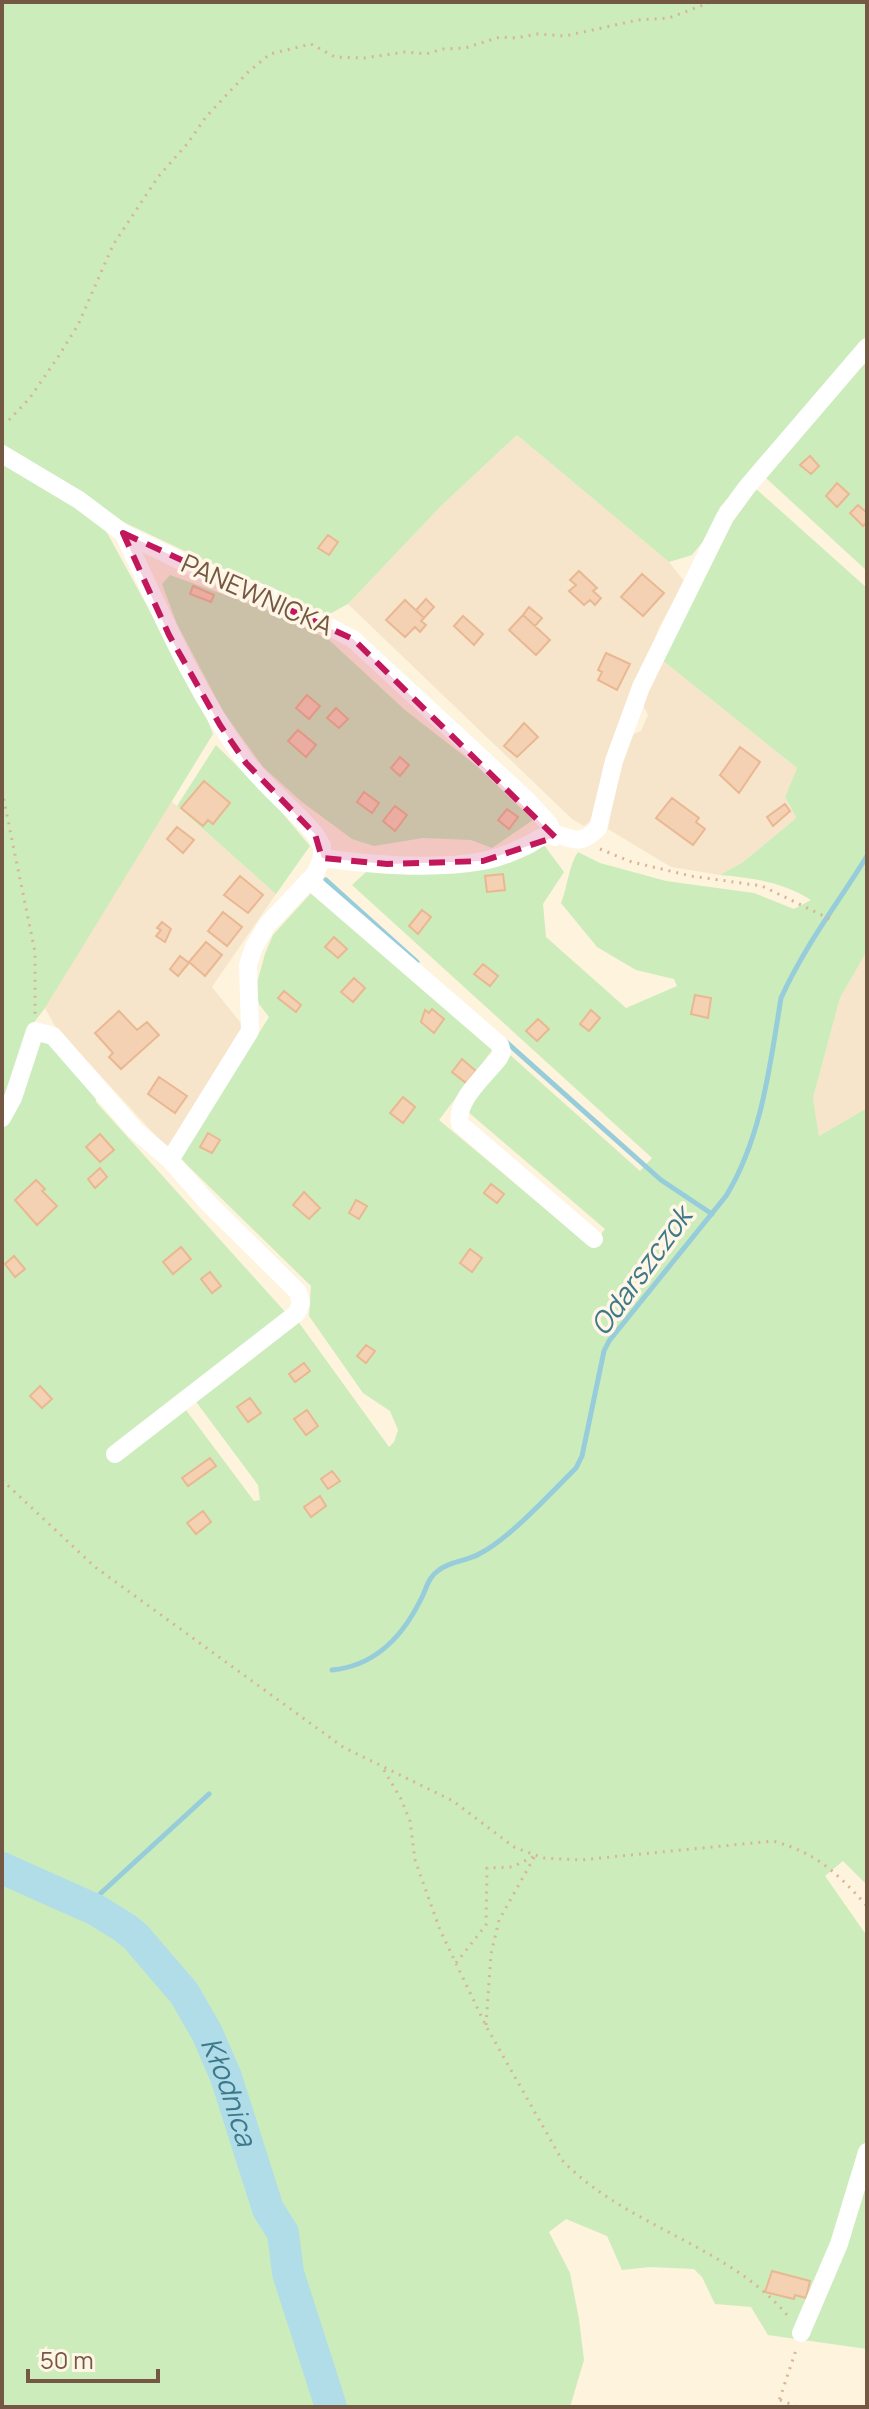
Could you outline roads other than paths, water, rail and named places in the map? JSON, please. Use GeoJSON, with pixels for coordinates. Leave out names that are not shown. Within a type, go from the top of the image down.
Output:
{"type":"FeatureCollection","features":[{"type":"Feature","properties":{"kind":"street"},"geometry":{"type":"LineString","coordinates":[[322,858],[387,864],[483,861],[505,855],[547,835],[578,841],[590,836],[598,828],[614,761],[641,687],[725,517],[867,347]]}},
{"type":"Feature","properties":{"kind":"street","name":"PANEWNICKA"},"geometry":{"type":"LineString","coordinates":[[2,454],[79,500],[123,533],[195,568],[283,602],[353,639],[527,800],[549,824],[555,837]]}},
{"type":"Feature","properties":{"kind":"street"},"geometry":{"type":"LineString","coordinates":[[123,533],[169,635],[220,725],[246,763],[315,834],[322,846],[322,858],[315,874],[267,925],[254,947],[248,965],[250,1031],[170,1160]]}},
{"type":"Feature","properties":{"kind":"street"},"geometry":{"type":"LineString","coordinates":[[309,880],[500,1045],[502,1052],[499,1058],[462,1105],[458,1114],[460,1124],[594,1239]]}},
{"type":"Feature","properties":{"kind":"street"},"geometry":{"type":"LineString","coordinates":[[2,1118],[13,1098],[35,1031],[53,1036],[135,1130],[170,1160],[208,1203],[298,1292],[301,1303],[297,1313],[115,1454]]}},
{"type":"Feature","properties":{"kind":"street"},"geometry":{"type":"LineString","coordinates":[[801,2333],[839,2244],[867,2152]]}},
{"type":"Feature","properties":{"kind":"waterway","name":"Odarszczok"},"geometry":{"type":"LineString","coordinates":[[332,1670],[361,1663],[385,1648],[405,1626],[435,1573],[491,1547],[529,1515],[576,1468],[582,1456],[604,1351],[726,1196],[748,1150],[763,1100],[781,998],[811,943],[867,856]]}},
{"type":"Feature","properties":{"kind":"waterway"},"geometry":{"type":"LineString","coordinates":[[326,880],[417,962]]}},
{"type":"Feature","properties":{"kind":"waterway"},"geometry":{"type":"LineString","coordinates":[[505,1041],[661,1180],[712,1214]]}},
{"type":"Feature","properties":{"kind":"waterway","name":"Odarszczok"},"geometry":{"type":"LineString","coordinates":[[90,1908],[101,1893],[209,1794]]}},
{"type":"Feature","properties":{"kind":"waterway","name":"Kłodnica"},"geometry":{"type":"LineString","coordinates":[[2,1868],[96,1910],[125,1928],[184,1993],[207,2033],[226,2077],[268,2209],[283,2233],[288,2273],[331,2407]]}}]}
